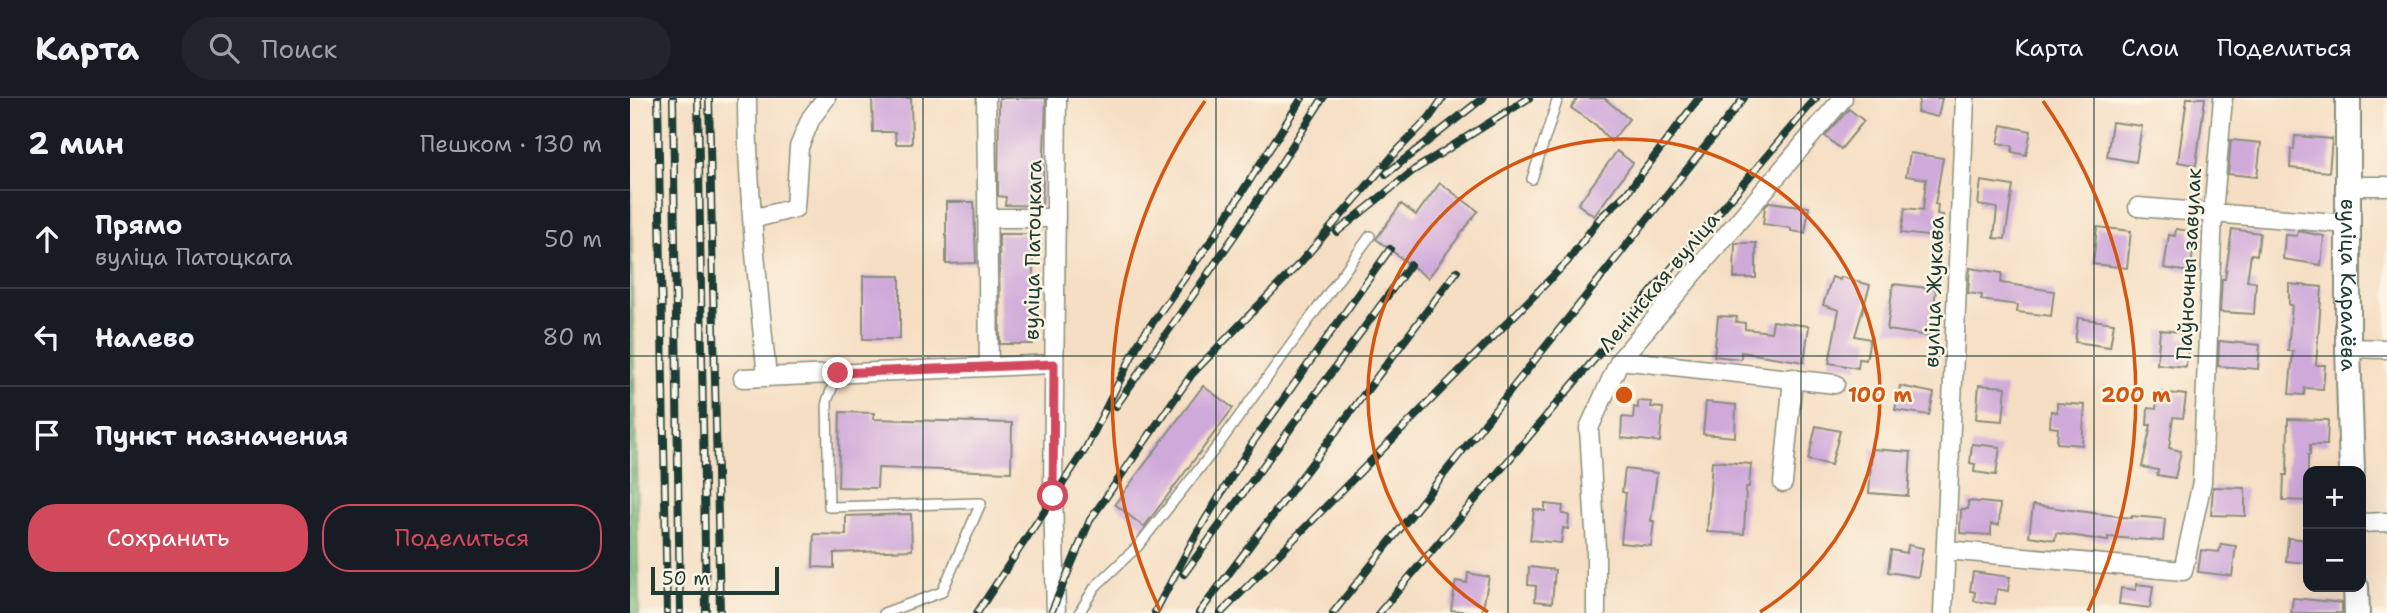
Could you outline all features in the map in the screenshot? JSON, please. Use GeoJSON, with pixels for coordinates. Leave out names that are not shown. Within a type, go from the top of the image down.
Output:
{"type":"FeatureCollection","features":[{"type":"Feature","properties":{"kind":"street"},"geometry":{"type":"LineString","coordinates":[[747,98],[752,219],[767,377]]}},
{"type":"Feature","properties":{"kind":"street"},"geometry":{"type":"LineString","coordinates":[[752,219],[795,208],[799,147],[811,118],[826,98]]}},
{"type":"Feature","properties":{"kind":"street"},"geometry":{"type":"LineString","coordinates":[[986,98],[989,367]]}},
{"type":"Feature","properties":{"kind":"street","name":"вуліца Патоцкага"},"geometry":{"type":"LineString","coordinates":[[1056,613],[1053,496],[1057,98]]}},
{"type":"Feature","properties":{"kind":"street","name":"Ленінская вуліца"},"geometry":{"type":"LineString","coordinates":[[1596,613],[1596,548],[1589,428],[1619,360],[1843,98]]}},
{"type":"Feature","properties":{"kind":"street","name":"вуліца Жукава"},"geometry":{"type":"LineString","coordinates":[[1943,613],[1965,98]]}},
{"type":"Feature","properties":{"kind":"street","name":"Паўночны завулак"},"geometry":{"type":"LineString","coordinates":[[1946,550],[2183,571],[2202,482],[2213,214],[2223,98]]}},
{"type":"Feature","properties":{"kind":"street","name":"вуліца Каралёва"},"geometry":{"type":"LineString","coordinates":[[2348,98],[2348,348],[2353,466]]}},
{"type":"Feature","properties":{"kind":"street"},"geometry":{"type":"LineString","coordinates":[[2347,186],[2387,186]]}},
{"type":"Feature","properties":{"kind":"street"},"geometry":{"type":"LineString","coordinates":[[2138,207],[2348,224]]}},
{"type":"Feature","properties":{"kind":"street"},"geometry":{"type":"LineString","coordinates":[[987,218],[1056,218]]}},
{"type":"Feature","properties":{"kind":"street"},"geometry":{"type":"LineString","coordinates":[[2348,348],[2387,349]]}},
{"type":"Feature","properties":{"kind":"street"},"geometry":{"type":"LineString","coordinates":[[1619,360],[1835,384]]}},
{"type":"Feature","properties":{"kind":"street"},"geometry":{"type":"LineString","coordinates":[[743,378],[1054,364]]}},
{"type":"Feature","properties":{"kind":"street"},"geometry":{"type":"LineString","coordinates":[[1783,483],[1793,379]]}},
{"type":"Feature","properties":{"kind":"street"},"geometry":{"type":"LineString","coordinates":[[2366,523],[2387,522]]}},
{"type":"Feature","properties":{"kind":"street"},"geometry":{"type":"LineString","coordinates":[[2356,592],[2357,613]]}},
{"type":"Feature","properties":{"kind":"lane"},"geometry":{"type":"LineString","coordinates":[[1532,179],[1558,98]]}},
{"type":"Feature","properties":{"kind":"lane"},"geometry":{"type":"LineString","coordinates":[[1079,613],[1095,587],[1138,546],[1219,444],[1370,236]]}},
{"type":"Feature","properties":{"kind":"lane"},"geometry":{"type":"LineString","coordinates":[[838,373],[827,401],[829,507],[981,503],[942,592],[884,613]]}},
{"type":"Feature","properties":{"kind":"green space"},"geometry":{"type":"Polygon","coordinates":[[[630,160],[639,613],[630,613],[630,160]]]}},
{"type":"Feature","properties":{"kind":"building"},"geometry":{"type":"Polygon","coordinates":[[[872,98],[911,98],[912,144],[896,144],[895,132],[873,132],[872,98]]]}},
{"type":"Feature","properties":{"kind":"building"},"geometry":{"type":"Polygon","coordinates":[[[999,98],[1046,98],[1042,206],[1005,205],[1006,197],[998,196],[999,98]]]}},
{"type":"Feature","properties":{"kind":"building"},"geometry":{"type":"Polygon","coordinates":[[[1578,98],[1604,98],[1629,119],[1611,142],[1596,125],[1571,108],[1578,98]]]}},
{"type":"Feature","properties":{"kind":"building"},"geometry":{"type":"Polygon","coordinates":[[[1920,98],[1942,98],[1938,117],[1917,112],[1920,98]]]}},
{"type":"Feature","properties":{"kind":"building"},"geometry":{"type":"Polygon","coordinates":[[[2187,98],[2205,98],[2196,165],[2178,162],[2187,98]]]}},
{"type":"Feature","properties":{"kind":"building"},"geometry":{"type":"Polygon","coordinates":[[[1849,109],[1864,121],[1841,149],[1825,136],[1849,109]]]}},
{"type":"Feature","properties":{"kind":"building"},"geometry":{"type":"Polygon","coordinates":[[[2112,122],[2142,126],[2136,162],[2107,157],[2112,122]]]}},
{"type":"Feature","properties":{"kind":"building"},"geometry":{"type":"Polygon","coordinates":[[[2002,125],[2031,131],[2026,155],[2012,152],[2013,146],[1998,143],[2002,125]]]}},
{"type":"Feature","properties":{"kind":"building"},"geometry":{"type":"Polygon","coordinates":[[[2295,136],[2332,139],[2329,172],[2290,168],[2295,136]]]}},
{"type":"Feature","properties":{"kind":"building"},"geometry":{"type":"Polygon","coordinates":[[[2231,140],[2261,143],[2257,177],[2228,174],[2231,140]]]}},
{"type":"Feature","properties":{"kind":"building"},"geometry":{"type":"Polygon","coordinates":[[[1617,151],[1633,163],[1594,216],[1578,204],[1617,151]]]}},
{"type":"Feature","properties":{"kind":"building"},"geometry":{"type":"Polygon","coordinates":[[[1910,153],[1943,158],[1935,204],[1938,205],[1937,214],[1943,215],[1941,230],[1936,229],[1935,237],[1901,233],[1905,208],[1923,210],[1926,179],[1906,176],[1910,153]]]}},
{"type":"Feature","properties":{"kind":"building"},"geometry":{"type":"Polygon","coordinates":[[[1981,181],[2013,186],[2005,239],[1994,238],[1997,208],[1978,205],[1981,181]]]}},
{"type":"Feature","properties":{"kind":"building"},"geometry":{"type":"Polygon","coordinates":[[[1440,183],[1478,211],[1428,278],[1376,239],[1401,204],[1416,215],[1440,183]]]}},
{"type":"Feature","properties":{"kind":"building"},"geometry":{"type":"Polygon","coordinates":[[[946,202],[974,202],[976,263],[946,264],[946,202]]]}},
{"type":"Feature","properties":{"kind":"building"},"geometry":{"type":"Polygon","coordinates":[[[1769,202],[1809,207],[1805,233],[1763,224],[1765,207],[1769,202]]]}},
{"type":"Feature","properties":{"kind":"building"},"geometry":{"type":"Polygon","coordinates":[[[2097,227],[2131,231],[2127,268],[2093,264],[2097,227]]]}},
{"type":"Feature","properties":{"kind":"building"},"geometry":{"type":"Polygon","coordinates":[[[2176,229],[2190,231],[2189,238],[2195,239],[2190,272],[2164,268],[2169,235],[2175,236],[2176,229]]]}},
{"type":"Feature","properties":{"kind":"building"},"geometry":{"type":"Polygon","coordinates":[[[2232,229],[2260,233],[2257,255],[2251,254],[2247,281],[2256,282],[2254,314],[2220,312],[2222,279],[2225,279],[2232,229]]]}},
{"type":"Feature","properties":{"kind":"building"},"geometry":{"type":"Polygon","coordinates":[[[2298,231],[2324,236],[2321,265],[2283,259],[2285,235],[2297,236],[2298,231]]]}},
{"type":"Feature","properties":{"kind":"building"},"geometry":{"type":"Polygon","coordinates":[[[999,234],[1033,234],[1033,344],[1000,344],[999,234]]]}},
{"type":"Feature","properties":{"kind":"building"},"geometry":{"type":"Polygon","coordinates":[[[1735,243],[1756,243],[1756,278],[1734,278],[1735,243]]]}},
{"type":"Feature","properties":{"kind":"building"},"geometry":{"type":"Polygon","coordinates":[[[1970,268],[2002,273],[2001,283],[2054,291],[2051,316],[2017,312],[2018,305],[1981,300],[1982,295],[1968,293],[1970,268]]]}},
{"type":"Feature","properties":{"kind":"building"},"geometry":{"type":"Polygon","coordinates":[[[863,276],[900,276],[900,339],[863,339],[863,276]]]}},
{"type":"Feature","properties":{"kind":"building"},"geometry":{"type":"Polygon","coordinates":[[[1832,277],[1870,285],[1855,336],[1870,339],[1866,360],[1859,359],[1858,368],[1829,363],[1839,310],[1823,305],[1832,277]]]}},
{"type":"Feature","properties":{"kind":"building"},"geometry":{"type":"Polygon","coordinates":[[[1893,284],[1936,289],[1930,336],[1887,330],[1893,284]]]}},
{"type":"Feature","properties":{"kind":"building"},"geometry":{"type":"Polygon","coordinates":[[[2289,284],[2322,287],[2316,365],[2325,365],[2323,389],[2305,388],[2304,395],[2289,394],[2293,351],[2288,351],[2292,305],[2289,305],[2289,284]]]}},
{"type":"Feature","properties":{"kind":"building"},"geometry":{"type":"Polygon","coordinates":[[[1718,316],[1737,317],[1736,322],[1745,323],[1745,329],[1771,332],[1773,321],[1809,326],[1804,362],[1741,352],[1741,359],[1714,356],[1718,316]]]}},
{"type":"Feature","properties":{"kind":"building"},"geometry":{"type":"Polygon","coordinates":[[[2078,318],[2114,323],[2110,347],[2075,342],[2078,318]]]}},
{"type":"Feature","properties":{"kind":"building"},"geometry":{"type":"Polygon","coordinates":[[[2160,330],[2181,332],[2180,338],[2189,339],[2186,367],[2157,364],[2160,330]]]}},
{"type":"Feature","properties":{"kind":"building"},"geometry":{"type":"Polygon","coordinates":[[[2219,341],[2260,345],[2258,369],[2218,366],[2219,341]]]}},
{"type":"Feature","properties":{"kind":"building"},"geometry":{"type":"Polygon","coordinates":[[[1979,385],[2006,387],[2003,421],[1976,419],[1979,385]]]}},
{"type":"Feature","properties":{"kind":"building"},"geometry":{"type":"Polygon","coordinates":[[[1203,386],[1233,408],[1144,527],[1115,504],[1203,386]]]}},
{"type":"Feature","properties":{"kind":"building"},"geometry":{"type":"Polygon","coordinates":[[[1900,386],[1934,393],[1929,415],[1895,410],[1900,386]]]}},
{"type":"Feature","properties":{"kind":"building"},"geometry":{"type":"Polygon","coordinates":[[[2158,392],[2186,395],[2183,418],[2173,417],[2169,448],[2181,451],[2175,478],[2157,475],[2158,470],[2142,467],[2151,425],[2147,425],[2148,408],[2156,409],[2158,392]]]}},
{"type":"Feature","properties":{"kind":"building"},"geometry":{"type":"Polygon","coordinates":[[[1638,401],[1652,402],[1651,407],[1663,408],[1660,442],[1621,438],[1622,417],[1633,418],[1634,407],[1638,408],[1638,401]]]}},
{"type":"Feature","properties":{"kind":"building"},"geometry":{"type":"Polygon","coordinates":[[[1706,402],[1736,405],[1735,437],[1703,434],[1706,402]]]}},
{"type":"Feature","properties":{"kind":"building"},"geometry":{"type":"Polygon","coordinates":[[[2057,403],[2085,405],[2082,445],[2057,443],[2058,428],[2050,427],[2051,411],[2057,412],[2057,403]]]}},
{"type":"Feature","properties":{"kind":"building"},"geometry":{"type":"Polygon","coordinates":[[[840,412],[874,413],[873,419],[1012,423],[1011,472],[878,468],[877,488],[838,487],[840,412]]]}},
{"type":"Feature","properties":{"kind":"building"},"geometry":{"type":"Polygon","coordinates":[[[2288,419],[2328,420],[2327,445],[2310,445],[2308,466],[2303,466],[2303,501],[2283,500],[2284,475],[2287,475],[2288,419]]]}},
{"type":"Feature","properties":{"kind":"building"},"geometry":{"type":"Polygon","coordinates":[[[1816,426],[1840,431],[1831,465],[1808,460],[1816,426]]]}},
{"type":"Feature","properties":{"kind":"building"},"geometry":{"type":"Polygon","coordinates":[[[1972,444],[2000,447],[1996,475],[1974,472],[1975,464],[1970,463],[1972,444]]]}},
{"type":"Feature","properties":{"kind":"building"},"geometry":{"type":"Polygon","coordinates":[[[1872,449],[1911,452],[1908,496],[1869,493],[1872,449]]]}},
{"type":"Feature","properties":{"kind":"building"},"geometry":{"type":"Polygon","coordinates":[[[1712,461],[1751,464],[1749,487],[1746,487],[1744,534],[1707,532],[1712,461]]]}},
{"type":"Feature","properties":{"kind":"building"},"geometry":{"type":"Polygon","coordinates":[[[1625,469],[1657,473],[1651,546],[1621,543],[1626,493],[1622,492],[1625,469]]]}},
{"type":"Feature","properties":{"kind":"building"},"geometry":{"type":"Polygon","coordinates":[[[2213,487],[2245,488],[2245,516],[2211,515],[2213,487]]]}},
{"type":"Feature","properties":{"kind":"building"},"geometry":{"type":"Polygon","coordinates":[[[1968,501],[2000,504],[1999,525],[1991,524],[1991,535],[1960,533],[1961,509],[1968,509],[1968,501]]]}},
{"type":"Feature","properties":{"kind":"building"},"geometry":{"type":"Polygon","coordinates":[[[1545,504],[1563,506],[1562,514],[1569,515],[1568,529],[1563,528],[1561,543],[1530,540],[1534,509],[1545,511],[1545,504]]]}},
{"type":"Feature","properties":{"kind":"building"},"geometry":{"type":"Polygon","coordinates":[[[2033,505],[2132,518],[2165,519],[2163,541],[2108,537],[2108,541],[2056,533],[2055,540],[2029,536],[2033,505]]]}},
{"type":"Feature","properties":{"kind":"building"},"geometry":{"type":"Polygon","coordinates":[[[911,514],[912,550],[834,553],[834,568],[813,567],[814,534],[846,535],[846,516],[911,514]]]}},
{"type":"Feature","properties":{"kind":"building"},"geometry":{"type":"Polygon","coordinates":[[[2288,538],[2303,540],[2303,563],[2286,561],[2288,538]]]}},
{"type":"Feature","properties":{"kind":"building"},"geometry":{"type":"Polygon","coordinates":[[[2221,544],[2236,546],[2232,576],[2198,572],[2201,550],[2219,552],[2221,544]]]}},
{"type":"Feature","properties":{"kind":"building"},"geometry":{"type":"Polygon","coordinates":[[[1908,545],[1923,548],[1918,577],[1888,572],[1891,550],[1907,553],[1908,545]]]}},
{"type":"Feature","properties":{"kind":"building"},"geometry":{"type":"Polygon","coordinates":[[[1529,567],[1555,570],[1552,603],[1535,601],[1536,586],[1528,585],[1529,567]]]}},
{"type":"Feature","properties":{"kind":"building"},"geometry":{"type":"Polygon","coordinates":[[[1973,572],[2010,577],[2008,591],[1997,589],[1995,604],[1974,601],[1975,592],[1970,591],[1973,572]]]}},
{"type":"Feature","properties":{"kind":"building"},"geometry":{"type":"Polygon","coordinates":[[[1468,573],[1489,577],[1482,613],[1451,610],[1456,581],[1467,583],[1468,573]]]}},
{"type":"Feature","properties":{"kind":"building"},"geometry":{"type":"Polygon","coordinates":[[[2136,584],[2153,586],[2150,608],[2119,604],[2121,588],[2136,590],[2136,584]]]}},
{"type":"Feature","properties":{"kind":"building"},"geometry":{"type":"Polygon","coordinates":[[[2293,598],[2342,603],[2342,613],[2291,613],[2293,598]]]}},
{"type":"Feature","properties":{"kind":"railway"},"geometry":{"type":"LineString","coordinates":[[658,98],[667,613]]}},
{"type":"Feature","properties":{"kind":"railway"},"geometry":{"type":"LineString","coordinates":[[673,98],[680,613]]}},
{"type":"Feature","properties":{"kind":"railway"},"geometry":{"type":"LineString","coordinates":[[698,98],[706,613]]}},
{"type":"Feature","properties":{"kind":"railway"},"geometry":{"type":"LineString","coordinates":[[709,98],[720,613]]}},
{"type":"Feature","properties":{"kind":"railway"},"geometry":{"type":"LineString","coordinates":[[977,613],[1086,448],[1140,340],[1213,238],[1302,98]]}},
{"type":"Feature","properties":{"kind":"railway"},"geometry":{"type":"LineString","coordinates":[[1116,406],[1237,232],[1323,98]]}},
{"type":"Feature","properties":{"kind":"railway"},"geometry":{"type":"LineString","coordinates":[[1051,613],[1090,520],[1192,374],[1300,263],[1429,118],[1443,98]]}},
{"type":"Feature","properties":{"kind":"railway"},"geometry":{"type":"LineString","coordinates":[[1386,174],[1483,98]]}},
{"type":"Feature","properties":{"kind":"railway"},"geometry":{"type":"LineString","coordinates":[[1337,232],[1414,170],[1529,98]]}},
{"type":"Feature","properties":{"kind":"railway"},"geometry":{"type":"LineString","coordinates":[[1221,613],[1567,262],[1600,218],[1627,193],[1699,98]]}},
{"type":"Feature","properties":{"kind":"railway"},"geometry":{"type":"LineString","coordinates":[[1333,613],[1744,98]]}},
{"type":"Feature","properties":{"kind":"railway"},"geometry":{"type":"LineString","coordinates":[[1379,613],[1816,98]]}},
{"type":"Feature","properties":{"kind":"railway"},"geometry":{"type":"LineString","coordinates":[[1155,612],[1197,533],[1253,442],[1390,249]]}},
{"type":"Feature","properties":{"kind":"railway"},"geometry":{"type":"LineString","coordinates":[[1184,574],[1410,265]]}},
{"type":"Feature","properties":{"kind":"railway"},"geometry":{"type":"LineString","coordinates":[[1199,613],[1457,271]]}},
{"type":"Feature","properties":{"kind":"route"},"geometry":{"type":"LineString","coordinates":[[838,373],[1054,364],[1053,496]]}}]}
